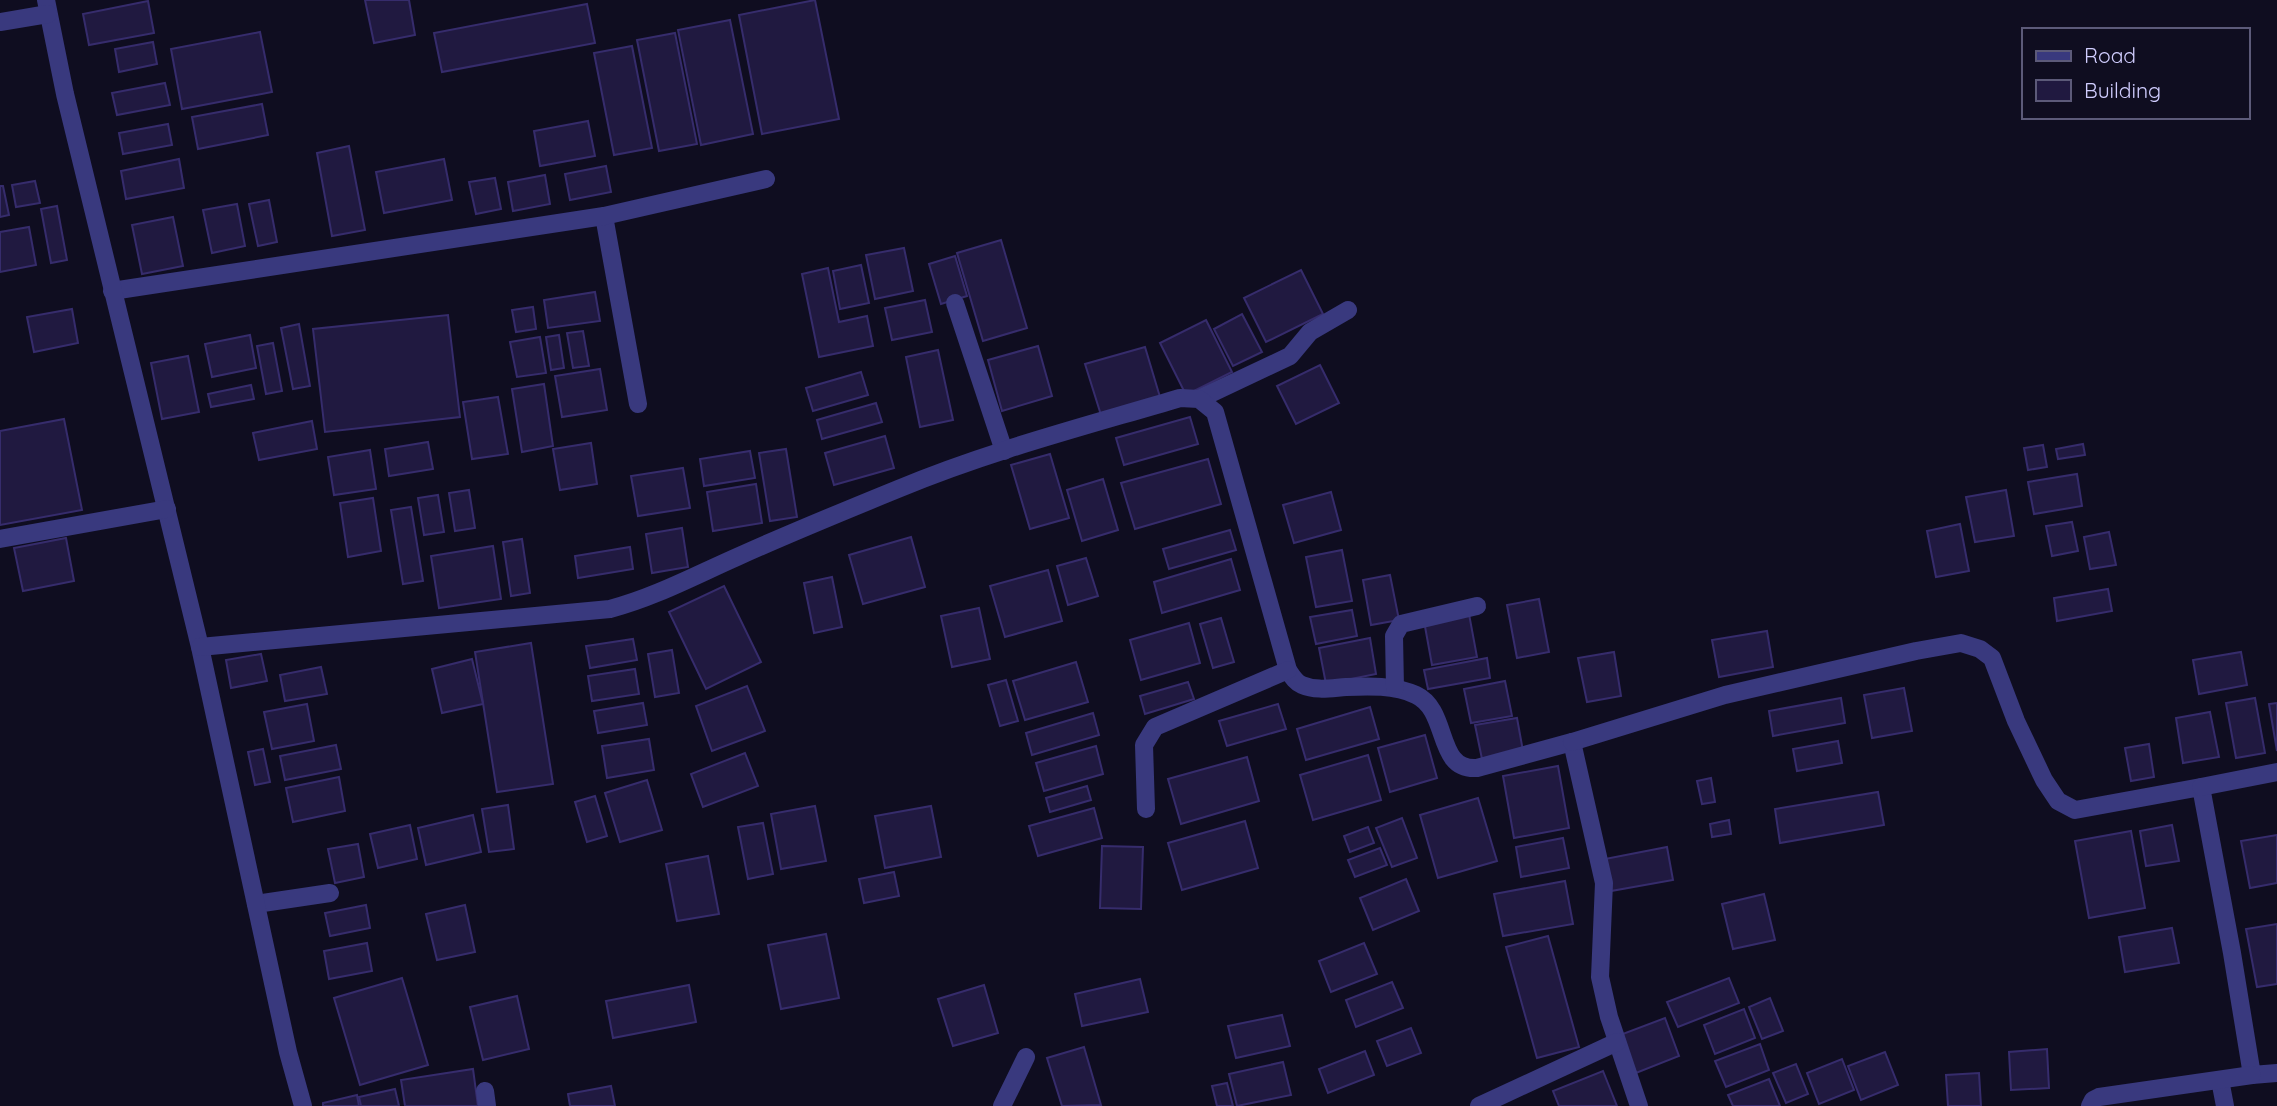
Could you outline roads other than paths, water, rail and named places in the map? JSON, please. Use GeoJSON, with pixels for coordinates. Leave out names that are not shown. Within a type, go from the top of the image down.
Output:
{"type":"FeatureCollection","features":[{"type":"Feature","properties":{"kind":"street"},"geometry":{"type":"LineString","coordinates":[[0,22],[47,7],[112,291],[200,648],[288,1052],[303,1106]]}},
{"type":"Feature","properties":{"kind":"street"},"geometry":{"type":"LineString","coordinates":[[112,291],[604,216],[766,179]]}},
{"type":"Feature","properties":{"kind":"street"},"geometry":{"type":"LineString","coordinates":[[604,216],[638,404]]}},
{"type":"Feature","properties":{"kind":"street"},"geometry":{"type":"LineString","coordinates":[[955,303],[1004,450]]}},
{"type":"Feature","properties":{"kind":"street"},"geometry":{"type":"LineString","coordinates":[[200,648],[610,609],[664,592],[736,557],[900,488],[1004,450],[1180,398],[1199,399],[1290,356],[1310,332],[1348,310]]}},
{"type":"Feature","properties":{"kind":"street"},"geometry":{"type":"LineString","coordinates":[[1199,399],[1214,412],[1287,670],[1301,685],[1315,689],[1362,686],[1395,688],[1416,695],[1427,703],[1438,721],[1454,761],[1465,769],[1572,742],[1725,695],[1961,643],[1980,649],[1992,658],[2030,754],[2058,801],[2075,810],[2277,772]]}},
{"type":"Feature","properties":{"kind":"street"},"geometry":{"type":"LineString","coordinates":[[0,539],[167,509]]}},
{"type":"Feature","properties":{"kind":"street"},"geometry":{"type":"LineString","coordinates":[[1395,688],[1394,636],[1401,624],[1477,606]]}},
{"type":"Feature","properties":{"kind":"street"},"geometry":{"type":"LineString","coordinates":[[1146,809],[1144,745],[1155,727],[1287,670]]}},
{"type":"Feature","properties":{"kind":"street"},"geometry":{"type":"LineString","coordinates":[[1572,742],[1604,883],[1600,977],[1617,1042],[1639,1106]]}},
{"type":"Feature","properties":{"kind":"street"},"geometry":{"type":"LineString","coordinates":[[2201,788],[2252,1076]]}},
{"type":"Feature","properties":{"kind":"street"},"geometry":{"type":"LineString","coordinates":[[256,904],[330,893]]}},
{"type":"Feature","properties":{"kind":"street"},"geometry":{"type":"LineString","coordinates":[[1479,1106],[1617,1042]]}},
{"type":"Feature","properties":{"kind":"street"},"geometry":{"type":"LineString","coordinates":[[1002,1106],[1026,1057]]}},
{"type":"Feature","properties":{"kind":"street"},"geometry":{"type":"LineString","coordinates":[[2090,1106],[2093,1100],[2099,1097],[2277,1073]]}},
{"type":"Feature","properties":{"kind":"street"},"geometry":{"type":"LineString","coordinates":[[2220,1080],[2225,1106]]}}]}
